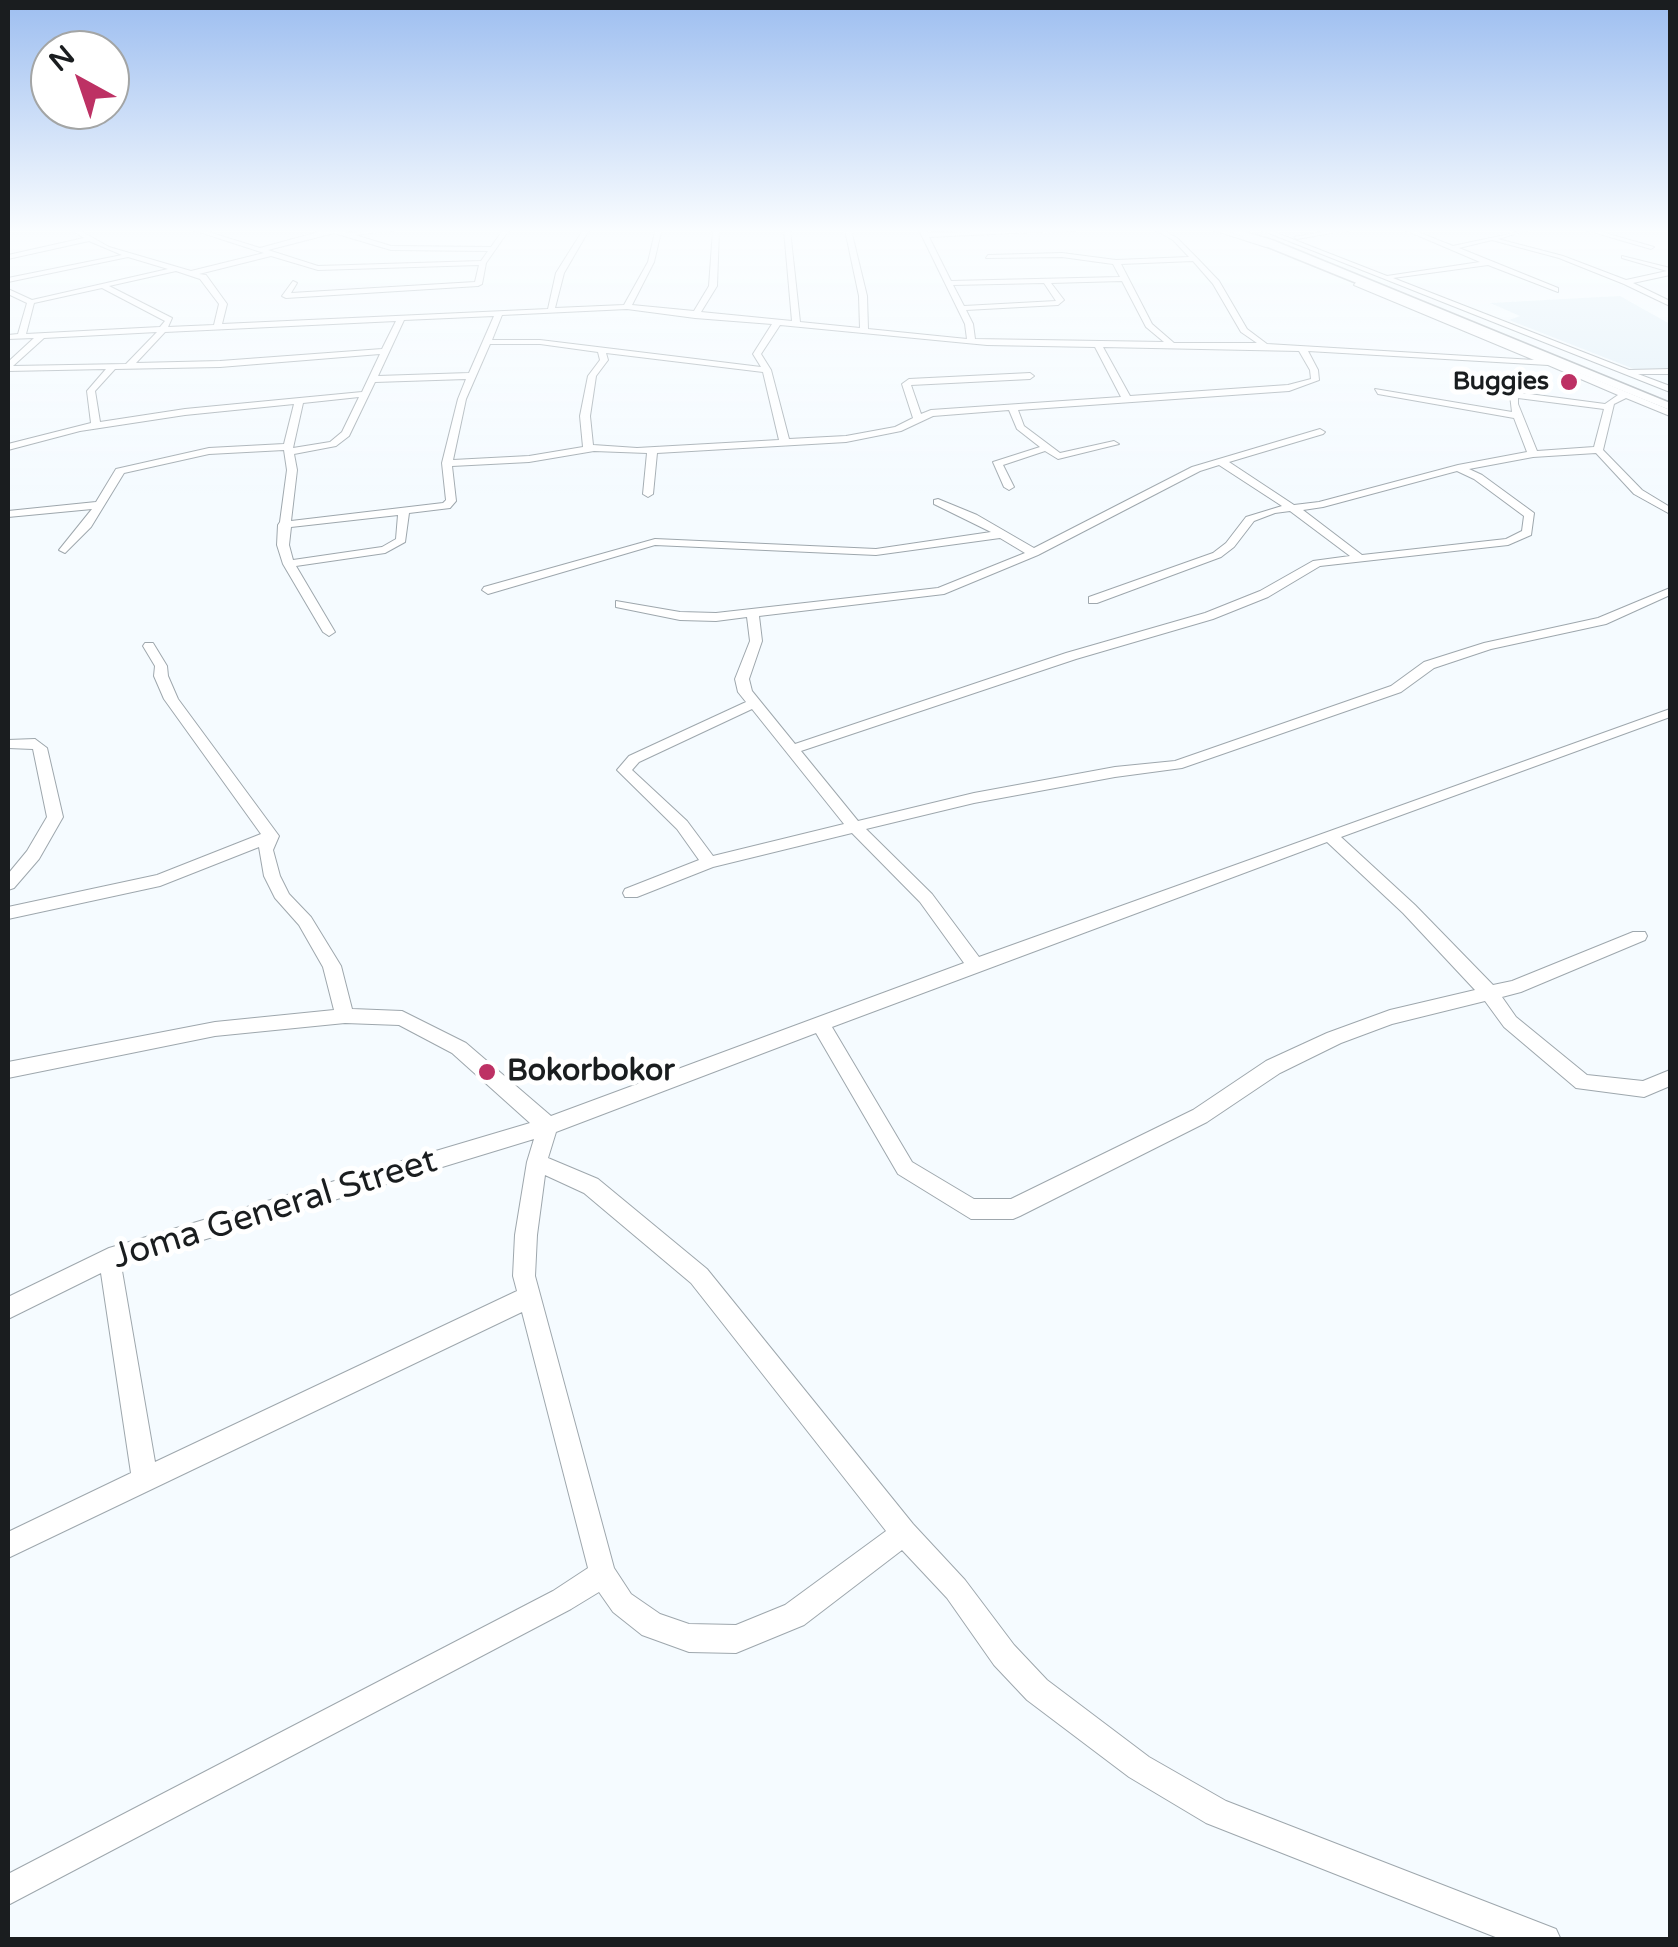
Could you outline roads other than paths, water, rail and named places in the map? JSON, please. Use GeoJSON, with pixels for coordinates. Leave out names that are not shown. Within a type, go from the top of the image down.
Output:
{"type":"FeatureCollection","features":[{"type":"Feature","properties":{"kind":"main road"},"geometry":{"type":"LineString","coordinates":[[1464,321],[1667,403]]}},
{"type":"Feature","properties":{"kind":"main road"},"geometry":{"type":"LineString","coordinates":[[1481,321],[1667,403]]}},
{"type":"Feature","properties":{"kind":"street"},"geometry":{"type":"LineString","coordinates":[[22,335],[25,321]]}},
{"type":"Feature","properties":{"kind":"street"},"geometry":{"type":"LineString","coordinates":[[128,366],[164,331],[168,321]]}},
{"type":"Feature","properties":{"kind":"street"},"geometry":{"type":"LineString","coordinates":[[218,328],[219,321]]}},
{"type":"Feature","properties":{"kind":"street"},"geometry":{"type":"LineString","coordinates":[[8,337],[327,321]]}},
{"type":"Feature","properties":{"kind":"street"},"geometry":{"type":"LineString","coordinates":[[65,550],[100,506],[115,475],[132,467],[209,451],[288,449],[341,440],[358,414],[400,321]]}},
{"type":"Feature","properties":{"kind":"street"},"geometry":{"type":"LineString","coordinates":[[284,525],[446,506],[451,501],[446,489],[447,463],[471,376],[497,321]]}},
{"type":"Feature","properties":{"kind":"street"},"geometry":{"type":"LineString","coordinates":[[785,443],[767,370],[757,354],[778,321],[971,341],[1266,346],[1549,363]]}},
{"type":"Feature","properties":{"kind":"street"},"geometry":{"type":"LineString","coordinates":[[864,321],[864,330]]}},
{"type":"Feature","properties":{"kind":"street"},"geometry":{"type":"LineString","coordinates":[[967,321],[971,341]]}},
{"type":"Feature","properties":{"kind":"street"},"geometry":{"type":"LineString","coordinates":[[1147,321],[1170,344]]}},
{"type":"Feature","properties":{"kind":"street"},"geometry":{"type":"LineString","coordinates":[[1239,321],[1244,330],[1266,346]]}},
{"type":"Feature","properties":{"kind":"street"},"geometry":{"type":"LineString","coordinates":[[1449,321],[1624,395],[1667,403]]}},
{"type":"Feature","properties":{"kind":"street"},"geometry":{"type":"LineString","coordinates":[[1500,321],[1623,371],[1667,403]]}},
{"type":"Feature","properties":{"kind":"street"},"geometry":{"type":"LineString","coordinates":[[8,367],[43,334]]}},
{"type":"Feature","properties":{"kind":"street"},"geometry":{"type":"LineString","coordinates":[[489,342],[540,342],[602,358],[632,355],[767,370]]}},
{"type":"Feature","properties":{"kind":"street"},"geometry":{"type":"LineString","coordinates":[[1097,343],[1128,401]]}},
{"type":"Feature","properties":{"kind":"street"},"geometry":{"type":"LineString","coordinates":[[447,463],[528,459],[588,448],[652,450],[872,436],[898,429],[917,417],[1302,386],[1316,376],[1302,348]]}},
{"type":"Feature","properties":{"kind":"street"},"geometry":{"type":"LineString","coordinates":[[8,367],[264,362],[384,351]]}},
{"type":"Feature","properties":{"kind":"street"},"geometry":{"type":"LineString","coordinates":[[588,448],[585,416],[592,376],[602,358]]}},
{"type":"Feature","properties":{"kind":"street"},"geometry":{"type":"LineString","coordinates":[[96,425],[91,391],[113,366]]}},
{"type":"Feature","properties":{"kind":"street"},"geometry":{"type":"LineString","coordinates":[[1623,371],[1670,372]]}},
{"type":"Feature","properties":{"kind":"street"},"geometry":{"type":"LineString","coordinates":[[372,379],[471,376]]}},
{"type":"Feature","properties":{"kind":"street"},"geometry":{"type":"LineString","coordinates":[[917,417],[906,384],[909,382],[1030,376]]}},
{"type":"Feature","properties":{"kind":"street"},"geometry":{"type":"LineString","coordinates":[[1585,379],[1581,388],[1609,405]]}},
{"type":"Feature","properties":{"kind":"street"},"geometry":{"type":"LineString","coordinates":[[1378,391],[1518,416]]}},
{"type":"Feature","properties":{"kind":"street"},"geometry":{"type":"LineString","coordinates":[[8,447],[96,425],[364,394]]}},
{"type":"Feature","properties":{"kind":"street"},"geometry":{"type":"LineString","coordinates":[[1533,454],[1512,398],[1519,394],[1609,405],[1624,395]]}},
{"type":"Feature","properties":{"kind":"street"},"geometry":{"type":"LineString","coordinates":[[298,400],[288,449],[292,470],[283,545],[289,564],[328,632]]}},
{"type":"Feature","properties":{"kind":"street"},"geometry":{"type":"LineString","coordinates":[[1598,450],[1609,405]]}},
{"type":"Feature","properties":{"kind":"street"},"geometry":{"type":"LineString","coordinates":[[1012,407],[1018,424],[1044,448],[1062,458],[1114,444]]}},
{"type":"Feature","properties":{"kind":"street"},"geometry":{"type":"LineString","coordinates":[[620,604],[691,617],[753,614],[940,591],[1034,554],[1174,480],[1320,432]]}},
{"type":"Feature","properties":{"kind":"street"},"geometry":{"type":"LineString","coordinates":[[1010,487],[997,464],[1044,448]]}},
{"type":"Feature","properties":{"kind":"street"},"geometry":{"type":"LineString","coordinates":[[648,494],[652,450]]}},
{"type":"Feature","properties":{"kind":"street"},"geometry":{"type":"LineString","coordinates":[[1093,600],[1217,555],[1258,516],[1533,454],[1598,450],[1638,492],[1670,511]]}},
{"type":"Feature","properties":{"kind":"street"},"geometry":{"type":"LineString","coordinates":[[1221,462],[1356,556]]}},
{"type":"Feature","properties":{"kind":"street"},"geometry":{"type":"LineString","coordinates":[[793,749],[1071,656],[1209,616],[1264,594],[1302,568],[1356,556],[1508,542],[1527,533],[1530,514],[1478,477],[1458,468]]}},
{"type":"Feature","properties":{"kind":"street"},"geometry":{"type":"LineString","coordinates":[[938,502],[1034,554]]}},
{"type":"Feature","properties":{"kind":"street"},"geometry":{"type":"LineString","coordinates":[[8,514],[100,506]]}},
{"type":"Feature","properties":{"kind":"street"},"geometry":{"type":"LineString","coordinates":[[289,564],[371,553],[396,545],[401,540],[404,510]]}},
{"type":"Feature","properties":{"kind":"street"},"geometry":{"type":"LineString","coordinates":[[488,590],[655,542],[896,552],[1002,534]]}},
{"type":"Feature","properties":{"kind":"street"},"geometry":{"type":"LineString","coordinates":[[631,893],[710,862],[854,826],[1022,788],[1176,765],[1396,689],[1429,665],[1488,646],[1602,621],[1670,591]]}},
{"type":"Feature","properties":{"kind":"street"},"geometry":{"type":"LineString","coordinates":[[753,614],[756,642],[742,687],[854,826],[926,898],[976,965]]}},
{"type":"Feature","properties":{"kind":"street"},"geometry":{"type":"LineString","coordinates":[[149,646],[161,666],[171,698],[271,836]]}},
{"type":"Feature","properties":{"kind":"street"},"geometry":{"type":"LineString","coordinates":[[710,862],[682,825],[624,770],[634,759],[756,704]]}},
{"type":"Feature","properties":{"kind":"street","name":"Joma General Street"},"geometry":{"type":"LineString","coordinates":[[8,1308],[109,1258],[548,1126],[976,965],[1670,713]]}},
{"type":"Feature","properties":{"kind":"street"},"geometry":{"type":"LineString","coordinates":[[8,744],[35,743],[40,748],[54,817],[34,854],[8,884]]}},
{"type":"Feature","properties":{"kind":"street"},"geometry":{"type":"LineString","coordinates":[[8,913],[160,880],[271,836]]}},
{"type":"Feature","properties":{"kind":"street"},"geometry":{"type":"LineString","coordinates":[[271,836],[265,850],[272,876],[283,898],[305,921],[332,966],[344,1016]]}},
{"type":"Feature","properties":{"kind":"street"},"geometry":{"type":"LineString","coordinates":[[1330,836],[1408,909],[1510,1022],[1583,1082],[1644,1089],[1670,1078]]}},
{"type":"Feature","properties":{"kind":"street"},"geometry":{"type":"LineString","coordinates":[[821,1025],[906,1168],[971,1209],[1013,1209],[1200,1116],[1273,1067],[1334,1038],[1390,1017],[1515,987],[1639,936]]}},
{"type":"Feature","properties":{"kind":"street"},"geometry":{"type":"LineString","coordinates":[[8,1070],[201,1031],[344,1016],[402,1018],[431,1030],[459,1048],[548,1126],[537,1162],[523,1259],[529,1297],[604,1574],[622,1602],[652,1625],[689,1638],[736,1639],[794,1615],[904,1533]]}},
{"type":"Feature","properties":{"kind":"street"},"geometry":{"type":"LineString","coordinates":[[537,1162],[590,1186],[699,1276],[904,1533],[956,1589],[1004,1655],[1037,1690],[1139,1767],[1217,1812],[1544,1940]]}},
{"type":"Feature","properties":{"kind":"street"},"geometry":{"type":"LineString","coordinates":[[109,1258],[144,1480]]}},
{"type":"Feature","properties":{"kind":"street"},"geometry":{"type":"LineString","coordinates":[[8,1545],[529,1297]]}},
{"type":"Feature","properties":{"kind":"street"},"geometry":{"type":"LineString","coordinates":[[8,1890],[562,1600],[604,1574]]}},
{"type":"Feature","properties":{"kind":"place","name":"Buggies"},"geometry":{"type":"Point","coordinates":[1569,382]}},
{"type":"Feature","properties":{"kind":"place","name":"Bokorbokor"},"geometry":{"type":"Point","coordinates":[487,1072]}}]}
